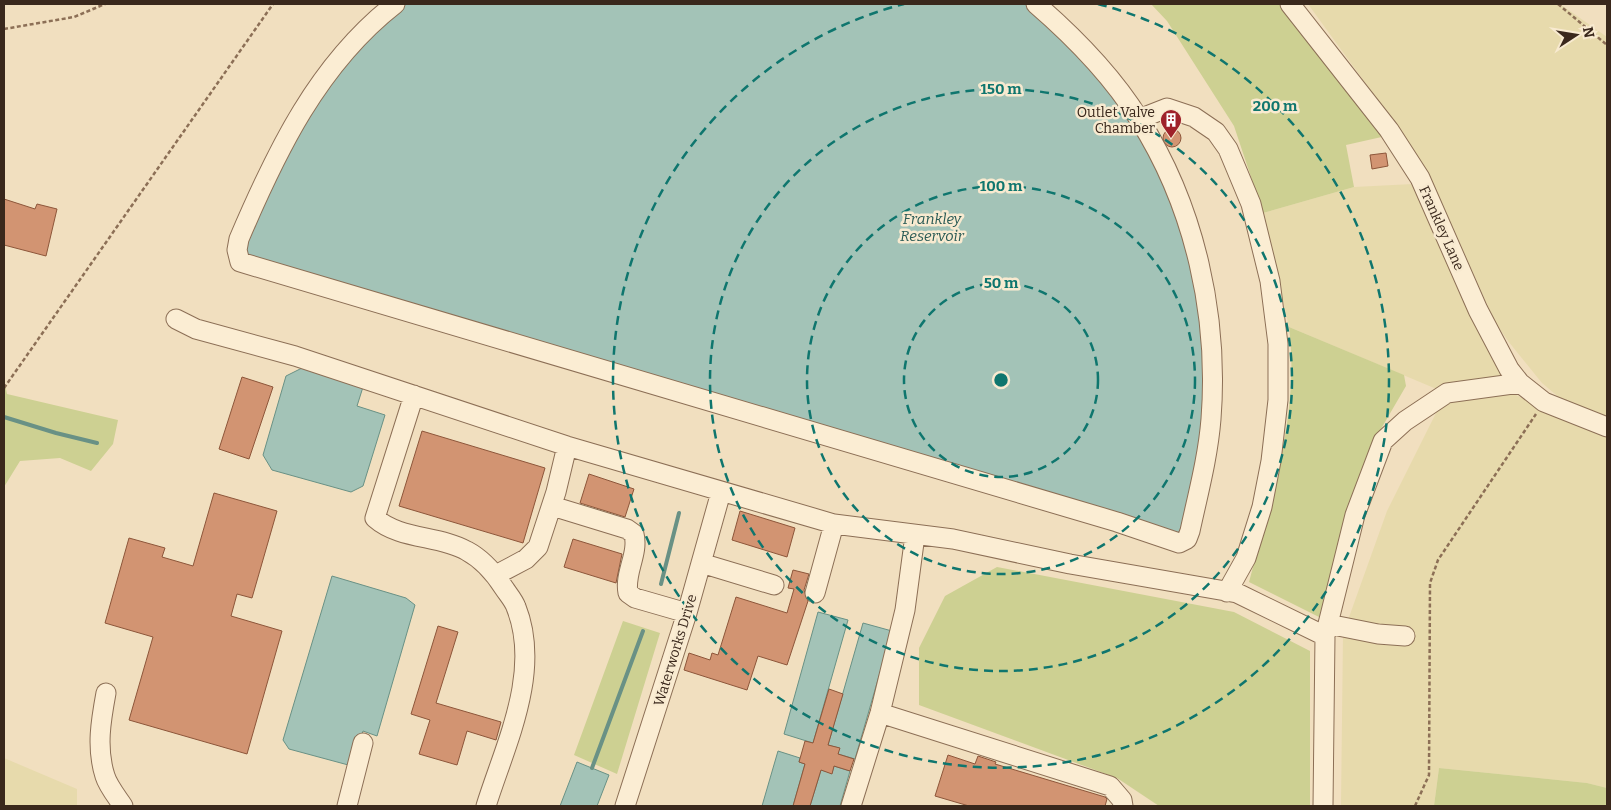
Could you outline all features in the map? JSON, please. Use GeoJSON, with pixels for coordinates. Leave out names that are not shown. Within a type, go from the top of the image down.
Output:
{"type":"FeatureCollection","features":[{"type":"Feature","properties":{"kind":"street"},"geometry":{"type":"LineString","coordinates":[[394,4],[338,59],[280,147],[239,239],[237,250],[240,262],[1116,522],[1179,543],[1187,539],[1190,531],[1207,448],[1212,399],[1212,348],[1206,298],[1187,222],[1172,182],[1139,118],[1078,43],[1036,4]]}},
{"type":"Feature","properties":{"kind":"street","name":"Frankley Lane"},"geometry":{"type":"LineString","coordinates":[[1290,4],[1390,130],[1420,178],[1478,310],[1509,369],[1520,383],[1544,402],[1607,427]]}},
{"type":"Feature","properties":{"kind":"street"},"geometry":{"type":"LineString","coordinates":[[1139,118],[1167,108],[1194,117],[1216,132],[1228,149],[1251,204],[1270,281],[1278,344],[1278,400],[1271,461],[1262,507],[1246,558],[1227,592]]}},
{"type":"Feature","properties":{"kind":"street"},"geometry":{"type":"LineString","coordinates":[[176,319],[196,329],[295,356],[567,446],[834,524],[952,539],[1070,564],[1237,593],[1327,630],[1405,636]]}},
{"type":"Feature","properties":{"kind":"street"},"geometry":{"type":"LineString","coordinates":[[1323,806],[1327,630],[1356,515],[1383,441],[1405,422],[1447,393],[1520,383]]}},
{"type":"Feature","properties":{"kind":"street"},"geometry":{"type":"LineString","coordinates":[[414,395],[375,518],[386,527],[468,551],[496,575],[516,607],[525,645],[524,672],[515,717],[486,806]]}},
{"type":"Feature","properties":{"kind":"street"},"geometry":{"type":"LineString","coordinates":[[496,575],[526,559],[538,547],[552,506],[567,446]]}},
{"type":"Feature","properties":{"kind":"street","name":"Waterworks Drive"},"geometry":{"type":"LineString","coordinates":[[626,806],[687,613],[721,492]]}},
{"type":"Feature","properties":{"kind":"street"},"geometry":{"type":"LineString","coordinates":[[552,506],[628,529],[634,534],[636,546],[629,572],[628,593],[635,598],[687,613]]}},
{"type":"Feature","properties":{"kind":"street"},"geometry":{"type":"LineString","coordinates":[[815,593],[834,524]]}},
{"type":"Feature","properties":{"kind":"street"},"geometry":{"type":"LineString","coordinates":[[852,806],[880,713],[905,610],[915,535]]}},
{"type":"Feature","properties":{"kind":"street"},"geometry":{"type":"LineString","coordinates":[[701,563],[774,585]]}},
{"type":"Feature","properties":{"kind":"street"},"geometry":{"type":"LineString","coordinates":[[106,693],[100,729],[100,747],[105,777],[123,806]]}},
{"type":"Feature","properties":{"kind":"street"},"geometry":{"type":"LineString","coordinates":[[880,713],[1110,786],[1122,800],[1123,806]]}},
{"type":"Feature","properties":{"kind":"street"},"geometry":{"type":"LineString","coordinates":[[347,806],[364,743]]}},
{"type":"Feature","properties":{"kind":"path"},"geometry":{"type":"LineString","coordinates":[[4,29],[74,18],[105,4]]}},
{"type":"Feature","properties":{"kind":"path"},"geometry":{"type":"LineString","coordinates":[[4,388],[273,4]]}},
{"type":"Feature","properties":{"kind":"path"},"geometry":{"type":"LineString","coordinates":[[1558,4],[1607,45]]}},
{"type":"Feature","properties":{"kind":"path"},"geometry":{"type":"LineString","coordinates":[[4,379],[8,382]]}},
{"type":"Feature","properties":{"kind":"path"},"geometry":{"type":"LineString","coordinates":[[1415,806],[1429,775],[1430,583],[1438,560],[1544,402]]}},
{"type":"Feature","properties":{"kind":"shaded area"},"geometry":{"type":"Polygon","coordinates":[[[1308,4],[1560,4],[1607,37],[1607,419],[1568,405],[1542,383],[1508,341],[1495,322],[1442,204],[1403,135],[1308,4]]]}},
{"type":"Feature","properties":{"kind":"shaded area"},"geometry":{"type":"Polygon","coordinates":[[[1413,184],[1478,322],[1516,395],[1571,423],[1607,437],[1607,788],[1587,783],[1439,768],[1434,806],[1341,806],[1343,634],[1387,511],[1446,393],[1289,327],[1263,213],[1354,187],[1413,184]]]}},
{"type":"Feature","properties":{"kind":"shaded area"},"geometry":{"type":"Polygon","coordinates":[[[4,758],[77,789],[77,806],[4,806],[4,758]]]}},
{"type":"Feature","properties":{"kind":"green space"},"geometry":{"type":"Polygon","coordinates":[[[1151,4],[1285,4],[1386,136],[1346,145],[1354,187],[1263,213],[1234,126],[1167,21],[1151,4]]]}},
{"type":"Feature","properties":{"kind":"green space"},"geometry":{"type":"Polygon","coordinates":[[[1289,327],[1404,375],[1406,386],[1378,434],[1319,617],[1249,582],[1274,487],[1287,424],[1291,359],[1289,327]]]}},
{"type":"Feature","properties":{"kind":"green space"},"geometry":{"type":"Polygon","coordinates":[[[4,379],[7,394],[118,420],[113,444],[91,471],[60,458],[20,461],[4,487],[4,379]]]}},
{"type":"Feature","properties":{"kind":"green space"},"geometry":{"type":"Polygon","coordinates":[[[997,567],[1234,612],[1310,651],[1310,806],[1159,806],[1117,778],[919,705],[919,648],[945,596],[997,567]]]}},
{"type":"Feature","properties":{"kind":"green space"},"geometry":{"type":"Polygon","coordinates":[[[623,621],[660,633],[617,774],[574,755],[623,621]]]}},
{"type":"Feature","properties":{"kind":"green space"},"geometry":{"type":"Polygon","coordinates":[[[1439,768],[1587,783],[1607,788],[1607,806],[1434,806],[1439,768]]]}},
{"type":"Feature","properties":{"kind":"water","name":"Frankley Reservoir"},"geometry":{"type":"Polygon","coordinates":[[[402,4],[1026,4],[1072,46],[1112,94],[1145,147],[1171,203],[1190,262],[1201,323],[1205,385],[1201,447],[1181,535],[243,255],[272,175],[334,73],[402,4]]]}},
{"type":"Feature","properties":{"kind":"water"},"geometry":{"type":"Polygon","coordinates":[[[302,368],[363,387],[357,406],[385,415],[363,486],[351,492],[272,470],[263,455],[286,376],[302,368]]]}},
{"type":"Feature","properties":{"kind":"water"},"geometry":{"type":"Polygon","coordinates":[[[332,576],[406,598],[415,605],[377,736],[363,731],[352,766],[289,749],[283,740],[332,576]]]}},
{"type":"Feature","properties":{"kind":"water"},"geometry":{"type":"Polygon","coordinates":[[[818,612],[848,620],[813,743],[784,734],[818,612]]]}},
{"type":"Feature","properties":{"kind":"water"},"geometry":{"type":"Polygon","coordinates":[[[863,623],[892,631],[855,759],[838,754],[839,748],[828,745],[863,623]]]}},
{"type":"Feature","properties":{"kind":"water"},"geometry":{"type":"Polygon","coordinates":[[[778,751],[800,758],[799,762],[805,764],[793,806],[762,806],[778,751]]]}},
{"type":"Feature","properties":{"kind":"water"},"geometry":{"type":"Polygon","coordinates":[[[577,762],[609,775],[597,806],[560,806],[577,762]]]}},
{"type":"Feature","properties":{"kind":"water"},"geometry":{"type":"Polygon","coordinates":[[[834,766],[850,771],[840,806],[810,806],[821,770],[832,773],[834,766]]]}},
{"type":"Feature","properties":{"kind":"building","name":"Outlet Valve Chamber"},"geometry":{"type":"Polygon","coordinates":[[[1172,129],[1178,132],[1181,138],[1178,144],[1172,147],[1166,144],[1163,138],[1166,132],[1172,129]]]}},
{"type":"Feature","properties":{"kind":"building"},"geometry":{"type":"Polygon","coordinates":[[[1386,153],[1388,166],[1372,169],[1370,155],[1386,153]]]}},
{"type":"Feature","properties":{"kind":"building"},"geometry":{"type":"Polygon","coordinates":[[[4,199],[35,209],[37,204],[57,209],[46,256],[4,245],[4,199]]]}},
{"type":"Feature","properties":{"kind":"building"},"geometry":{"type":"Polygon","coordinates":[[[242,377],[273,387],[249,459],[219,449],[242,377]]]}},
{"type":"Feature","properties":{"kind":"building"},"geometry":{"type":"Polygon","coordinates":[[[422,431],[545,468],[523,543],[399,506],[422,431]]]}},
{"type":"Feature","properties":{"kind":"building"},"geometry":{"type":"Polygon","coordinates":[[[589,474],[634,489],[625,517],[580,503],[589,474]]]}},
{"type":"Feature","properties":{"kind":"building"},"geometry":{"type":"Polygon","coordinates":[[[214,493],[277,511],[252,598],[237,594],[231,616],[282,631],[247,754],[129,720],[153,637],[105,623],[129,538],[165,548],[162,557],[193,566],[214,493]]]}},
{"type":"Feature","properties":{"kind":"building"},"geometry":{"type":"Polygon","coordinates":[[[740,511],[795,528],[787,557],[732,540],[740,511]]]}},
{"type":"Feature","properties":{"kind":"building"},"geometry":{"type":"Polygon","coordinates":[[[573,539],[622,554],[616,583],[564,567],[573,539]]]}},
{"type":"Feature","properties":{"kind":"building"},"geometry":{"type":"Polygon","coordinates":[[[793,570],[809,574],[804,590],[808,601],[787,665],[758,656],[747,690],[684,670],[689,653],[710,660],[712,653],[718,655],[736,597],[787,613],[794,589],[788,588],[793,570]]]}},
{"type":"Feature","properties":{"kind":"building"},"geometry":{"type":"Polygon","coordinates":[[[438,626],[458,632],[436,703],[501,722],[496,740],[467,731],[457,765],[419,754],[430,720],[411,714],[438,626]]]}},
{"type":"Feature","properties":{"kind":"building"},"geometry":{"type":"Polygon","coordinates":[[[829,689],[843,694],[828,745],[840,748],[838,754],[854,759],[850,771],[834,766],[832,774],[821,770],[810,806],[793,806],[805,764],[799,762],[805,741],[813,743],[829,689]]]}},
{"type":"Feature","properties":{"kind":"building"},"geometry":{"type":"Polygon","coordinates":[[[948,755],[975,764],[978,756],[996,762],[995,764],[1105,797],[1107,799],[1105,806],[969,806],[935,796],[948,755]]]}},
{"type":"Feature","properties":{"kind":"waterway"},"geometry":{"type":"LineString","coordinates":[[4,417],[97,443]]}},
{"type":"Feature","properties":{"kind":"waterway"},"geometry":{"type":"LineString","coordinates":[[661,584],[679,513]]}},
{"type":"Feature","properties":{"kind":"waterway"},"geometry":{"type":"LineString","coordinates":[[592,768],[643,631]]}},
{"type":"Feature","properties":{"kind":"place","name":"Outlet Valve Chamber"},"geometry":{"type":"Point","coordinates":[1171,139]}}]}
